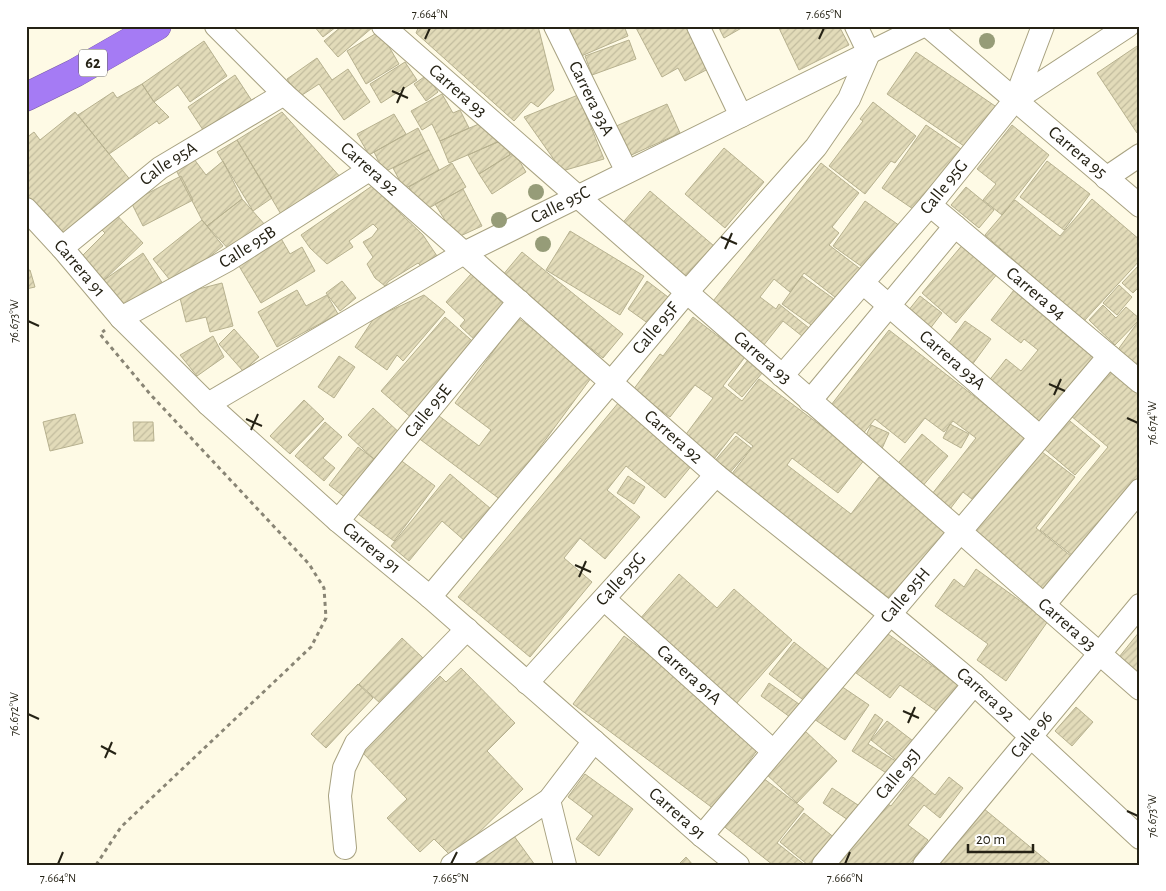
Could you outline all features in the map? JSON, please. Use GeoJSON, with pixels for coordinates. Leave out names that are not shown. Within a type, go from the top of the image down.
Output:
{"type":"FeatureCollection","features":[{"type":"Feature","properties":{"kind":"highway","name":"62"},"geometry":{"type":"LineString","coordinates":[[26,97],[76,73],[158,26]]}},
{"type":"Feature","properties":{"kind":"street","name":"Carrera 92"},"geometry":{"type":"LineString","coordinates":[[216,26],[284,94],[716,475],[890,614],[974,684],[1140,838]]}},
{"type":"Feature","properties":{"kind":"street","name":"Carrera 93"},"geometry":{"type":"LineString","coordinates":[[384,26],[1140,689]]}},
{"type":"Feature","properties":{"kind":"street","name":"Carrera 93A"},"geometry":{"type":"LineString","coordinates":[[555,26],[627,172]]}},
{"type":"Feature","properties":{"kind":"street"},"geometry":{"type":"LineString","coordinates":[[698,26],[742,116]]}},
{"type":"Feature","properties":{"kind":"street"},"geometry":{"type":"LineString","coordinates":[[856,26],[869,53]]}},
{"type":"Feature","properties":{"kind":"street","name":"Calle 95C"},"geometry":{"type":"LineString","coordinates":[[208,404],[464,253],[923,26]]}},
{"type":"Feature","properties":{"kind":"street","name":"Carrera 95"},"geometry":{"type":"LineString","coordinates":[[928,26],[1140,206]]}},
{"type":"Feature","properties":{"kind":"street"},"geometry":{"type":"LineString","coordinates":[[1015,100],[1043,26]]}},
{"type":"Feature","properties":{"kind":"street","name":"Calle 95G"},"geometry":{"type":"LineString","coordinates":[[782,376],[930,205],[1015,100],[1128,26]]}},
{"type":"Feature","properties":{"kind":"street","name":"Calle 95F"},"geometry":{"type":"LineString","coordinates":[[430,597],[610,381],[816,148],[849,99],[869,53]]}},
{"type":"Feature","properties":{"kind":"street","name":"Calle 95A"},"geometry":{"type":"LineString","coordinates":[[62,248],[160,168],[284,94]]}},
{"type":"Feature","properties":{"kind":"street"},"geometry":{"type":"LineString","coordinates":[[1106,178],[1140,155]]}},
{"type":"Feature","properties":{"kind":"street","name":"Calle 95B"},"geometry":{"type":"LineString","coordinates":[[121,318],[228,260],[369,170]]}},
{"type":"Feature","properties":{"kind":"street","name":"Carrera 94"},"geometry":{"type":"LineString","coordinates":[[930,205],[1140,382]]}},
{"type":"Feature","properties":{"kind":"street","name":"Carrera 91"},"geometry":{"type":"LineString","coordinates":[[26,209],[62,248],[121,318],[208,404],[338,521],[430,597],[527,684],[738,865]]}},
{"type":"Feature","properties":{"kind":"street"},"geometry":{"type":"LineString","coordinates":[[810,401],[955,226]]}},
{"type":"Feature","properties":{"kind":"street","name":"Carrera 93A"},"geometry":{"type":"LineString","coordinates":[[863,283],[1040,437]]}},
{"type":"Feature","properties":{"kind":"street","name":"Calle 95E"},"geometry":{"type":"LineString","coordinates":[[338,521],[519,301]]}},
{"type":"Feature","properties":{"kind":"street","name":"Calle 95H"},"geometry":{"type":"LineString","coordinates":[[702,836],[1108,356]]}},
{"type":"Feature","properties":{"kind":"street","name":"Calle 95G"},"geometry":{"type":"LineString","coordinates":[[527,684],[716,475]]}},
{"type":"Feature","properties":{"kind":"street"},"geometry":{"type":"LineString","coordinates":[[1044,605],[1140,490]]}},
{"type":"Feature","properties":{"kind":"street","name":"Carrera 91A"},"geometry":{"type":"LineString","coordinates":[[604,599],[773,751]]}},
{"type":"Feature","properties":{"kind":"street","name":"Calle 96"},"geometry":{"type":"LineString","coordinates":[[924,865],[1140,604]]}},
{"type":"Feature","properties":{"kind":"street"},"geometry":{"type":"LineString","coordinates":[[345,848],[340,796],[344,768],[356,742],[467,629]]}},
{"type":"Feature","properties":{"kind":"street","name":"Calle 95J"},"geometry":{"type":"LineString","coordinates":[[822,865],[974,684]]}},
{"type":"Feature","properties":{"kind":"street"},"geometry":{"type":"LineString","coordinates":[[452,865],[550,800],[594,741]]}},
{"type":"Feature","properties":{"kind":"street"},"geometry":{"type":"LineString","coordinates":[[550,800],[565,865]]}},
{"type":"Feature","properties":{"kind":"path"},"geometry":{"type":"LineString","coordinates":[[96,865],[121,827],[311,647],[326,618],[324,588],[309,564],[150,394],[100,334],[121,318]]}},
{"type":"Feature","properties":{"kind":"building"},"geometry":{"type":"Polygon","coordinates":[[[314,26],[336,26],[336,27],[323,37],[314,26]]]}},
{"type":"Feature","properties":{"kind":"building"},"geometry":{"type":"Polygon","coordinates":[[[342,26],[373,27],[338,57],[324,41],[342,26]]]}},
{"type":"Feature","properties":{"kind":"building"},"geometry":{"type":"Polygon","coordinates":[[[419,26],[538,26],[554,90],[538,107],[531,102],[514,121],[416,33],[419,26]]]}},
{"type":"Feature","properties":{"kind":"building"},"geometry":{"type":"Polygon","coordinates":[[[566,26],[624,26],[628,36],[579,57],[566,26]]]}},
{"type":"Feature","properties":{"kind":"building"},"geometry":{"type":"Polygon","coordinates":[[[635,26],[689,26],[710,68],[685,81],[678,68],[662,77],[635,26]]]}},
{"type":"Feature","properties":{"kind":"building"},"geometry":{"type":"Polygon","coordinates":[[[718,26],[745,26],[724,38],[718,26]]]}},
{"type":"Feature","properties":{"kind":"building"},"geometry":{"type":"Polygon","coordinates":[[[778,26],[839,26],[849,45],[799,70],[778,26]]]}},
{"type":"Feature","properties":{"kind":"building"},"geometry":{"type":"Polygon","coordinates":[[[380,31],[399,64],[366,84],[347,51],[380,31]]]}},
{"type":"Feature","properties":{"kind":"building"},"geometry":{"type":"Polygon","coordinates":[[[629,40],[636,59],[592,75],[585,56],[629,40]]]}},
{"type":"Feature","properties":{"kind":"building"},"geometry":{"type":"Polygon","coordinates":[[[204,41],[227,76],[190,102],[178,85],[154,102],[142,84],[204,41]]]}},
{"type":"Feature","properties":{"kind":"building"},"geometry":{"type":"Polygon","coordinates":[[[1140,44],[1140,132],[1137,133],[1097,73],[1140,44]]]}},
{"type":"Feature","properties":{"kind":"building"},"geometry":{"type":"Polygon","coordinates":[[[916,52],[998,108],[970,150],[887,94],[916,52]]]}},
{"type":"Feature","properties":{"kind":"building"},"geometry":{"type":"Polygon","coordinates":[[[317,58],[332,80],[348,69],[370,102],[344,120],[319,84],[299,97],[287,79],[317,58]]]}},
{"type":"Feature","properties":{"kind":"building"},"geometry":{"type":"Polygon","coordinates":[[[405,62],[417,80],[381,103],[370,84],[405,62]]]}},
{"type":"Feature","properties":{"kind":"building"},"geometry":{"type":"Polygon","coordinates":[[[235,75],[254,104],[207,136],[188,107],[235,75]]]}},
{"type":"Feature","properties":{"kind":"building"},"geometry":{"type":"Polygon","coordinates":[[[427,75],[438,92],[426,101],[414,84],[427,75]]]}},
{"type":"Feature","properties":{"kind":"building"},"geometry":{"type":"Polygon","coordinates":[[[142,84],[154,102],[169,117],[159,124],[157,121],[109,154],[78,115],[113,92],[117,98],[142,84]]]}},
{"type":"Feature","properties":{"kind":"building"},"geometry":{"type":"Polygon","coordinates":[[[442,94],[453,113],[460,110],[469,128],[440,141],[432,124],[422,130],[411,111],[442,94]]]}},
{"type":"Feature","properties":{"kind":"building"},"geometry":{"type":"Polygon","coordinates":[[[578,95],[604,159],[562,171],[524,117],[578,95]]]}},
{"type":"Feature","properties":{"kind":"building"},"geometry":{"type":"Polygon","coordinates":[[[873,102],[916,136],[895,163],[891,161],[865,194],[829,166],[863,121],[860,119],[873,102]]]}},
{"type":"Feature","properties":{"kind":"building"},"geometry":{"type":"Polygon","coordinates":[[[667,104],[680,133],[627,157],[614,127],[667,104]]]}},
{"type":"Feature","properties":{"kind":"building"},"geometry":{"type":"Polygon","coordinates":[[[75,112],[132,182],[62,239],[26,195],[26,138],[34,132],[40,140],[75,112]]]}},
{"type":"Feature","properties":{"kind":"building"},"geometry":{"type":"Polygon","coordinates":[[[282,112],[342,179],[285,221],[237,140],[282,112]]]}},
{"type":"Feature","properties":{"kind":"building"},"geometry":{"type":"Polygon","coordinates":[[[394,114],[406,134],[369,155],[357,134],[394,114]]]}},
{"type":"Feature","properties":{"kind":"building"},"geometry":{"type":"Polygon","coordinates":[[[481,123],[491,125],[498,142],[449,163],[440,141],[481,123]]]}},
{"type":"Feature","properties":{"kind":"building"},"geometry":{"type":"Polygon","coordinates":[[[926,125],[961,149],[919,213],[882,188],[926,125]]]}},
{"type":"Feature","properties":{"kind":"building"},"geometry":{"type":"Polygon","coordinates":[[[1012,125],[1049,155],[1002,215],[983,200],[996,184],[977,169],[1012,125]]]}},
{"type":"Feature","properties":{"kind":"building"},"geometry":{"type":"Polygon","coordinates":[[[418,128],[429,150],[384,172],[374,152],[418,128]]]}},
{"type":"Feature","properties":{"kind":"building"},"geometry":{"type":"Polygon","coordinates":[[[504,139],[510,155],[479,174],[468,155],[504,139]]]}},
{"type":"Feature","properties":{"kind":"building"},"geometry":{"type":"Polygon","coordinates":[[[237,140],[272,198],[253,211],[217,152],[237,140]]]}},
{"type":"Feature","properties":{"kind":"building"},"geometry":{"type":"Polygon","coordinates":[[[724,148],[764,182],[725,228],[685,194],[724,148]]]}},
{"type":"Feature","properties":{"kind":"building"},"geometry":{"type":"Polygon","coordinates":[[[429,150],[439,170],[404,189],[393,168],[429,150]]]}},
{"type":"Feature","properties":{"kind":"building"},"geometry":{"type":"Polygon","coordinates":[[[514,152],[526,172],[492,194],[479,174],[514,152]]]}},
{"type":"Feature","properties":{"kind":"building"},"geometry":{"type":"Polygon","coordinates":[[[194,159],[206,175],[223,161],[242,199],[207,226],[176,170],[194,159]]]}},
{"type":"Feature","properties":{"kind":"building"},"geometry":{"type":"Polygon","coordinates":[[[1047,161],[1090,194],[1064,230],[1020,197],[1047,161]]]}},
{"type":"Feature","properties":{"kind":"building"},"geometry":{"type":"Polygon","coordinates":[[[452,163],[466,187],[422,212],[409,187],[452,163]]]}},
{"type":"Feature","properties":{"kind":"building"},"geometry":{"type":"Polygon","coordinates":[[[821,163],[859,193],[832,227],[839,233],[829,245],[863,271],[840,301],[804,273],[790,292],[774,279],[760,297],[776,309],[779,304],[809,328],[802,336],[783,321],[763,346],[710,305],[821,163]]]}},
{"type":"Feature","properties":{"kind":"building"},"geometry":{"type":"Polygon","coordinates":[[[181,176],[193,200],[143,226],[131,202],[181,176]]]}},
{"type":"Feature","properties":{"kind":"building"},"geometry":{"type":"Polygon","coordinates":[[[372,186],[423,235],[437,256],[425,270],[418,263],[389,281],[385,286],[375,278],[367,264],[373,257],[363,242],[372,237],[378,229],[373,224],[349,241],[353,247],[327,264],[310,248],[301,235],[372,186]]]}},
{"type":"Feature","properties":{"kind":"building"},"geometry":{"type":"Polygon","coordinates":[[[966,187],[994,210],[979,228],[951,205],[966,187]]]}},
{"type":"Feature","properties":{"kind":"building"},"geometry":{"type":"Polygon","coordinates":[[[463,189],[482,226],[456,238],[435,204],[463,189]]]}},
{"type":"Feature","properties":{"kind":"building"},"geometry":{"type":"Polygon","coordinates":[[[650,191],[714,246],[683,282],[619,227],[650,191]]]}},
{"type":"Feature","properties":{"kind":"building"},"geometry":{"type":"Polygon","coordinates":[[[242,199],[266,226],[235,256],[207,226],[242,199]]]}},
{"type":"Feature","properties":{"kind":"building"},"geometry":{"type":"Polygon","coordinates":[[[1092,199],[1140,240],[1140,260],[1084,321],[985,235],[1015,200],[1060,236],[1092,199]]]}},
{"type":"Feature","properties":{"kind":"building"},"geometry":{"type":"Polygon","coordinates":[[[865,201],[900,226],[868,271],[833,246],[865,201]]]}},
{"type":"Feature","properties":{"kind":"building"},"geometry":{"type":"Polygon","coordinates":[[[112,210],[143,243],[104,280],[82,256],[105,233],[97,225],[112,210]]]}},
{"type":"Feature","properties":{"kind":"building"},"geometry":{"type":"Polygon","coordinates":[[[202,220],[223,246],[174,285],[153,259],[202,220]]]}},
{"type":"Feature","properties":{"kind":"building"},"geometry":{"type":"Polygon","coordinates":[[[570,231],[644,276],[620,315],[546,270],[570,231]]]}},
{"type":"Feature","properties":{"kind":"building"},"geometry":{"type":"Polygon","coordinates":[[[279,235],[290,254],[302,247],[315,271],[261,303],[236,261],[279,235]]]}},
{"type":"Feature","properties":{"kind":"building"},"geometry":{"type":"Polygon","coordinates":[[[964,243],[998,273],[956,323],[922,293],[964,243]]]}},
{"type":"Feature","properties":{"kind":"building"},"geometry":{"type":"Polygon","coordinates":[[[522,252],[623,334],[603,358],[502,276],[522,252]]]}},
{"type":"Feature","properties":{"kind":"building"},"geometry":{"type":"Polygon","coordinates":[[[143,253],[163,284],[123,310],[104,280],[143,253]]]}},
{"type":"Feature","properties":{"kind":"building"},"geometry":{"type":"Polygon","coordinates":[[[1140,264],[1140,286],[1133,293],[1122,283],[1140,264]]]}},
{"type":"Feature","properties":{"kind":"building"},"geometry":{"type":"Polygon","coordinates":[[[30,270],[35,287],[26,289],[26,271],[30,270]]]}},
{"type":"Feature","properties":{"kind":"building"},"geometry":{"type":"Polygon","coordinates":[[[471,274],[508,308],[477,342],[460,326],[465,320],[446,302],[471,274]]]}},
{"type":"Feature","properties":{"kind":"building"},"geometry":{"type":"Polygon","coordinates":[[[802,276],[834,299],[814,327],[782,304],[802,276]]]}},
{"type":"Feature","properties":{"kind":"building"},"geometry":{"type":"Polygon","coordinates":[[[342,281],[356,298],[340,311],[326,293],[342,281]]]}},
{"type":"Feature","properties":{"kind":"building"},"geometry":{"type":"Polygon","coordinates":[[[647,281],[668,297],[649,324],[628,309],[647,281]]]}},
{"type":"Feature","properties":{"kind":"building"},"geometry":{"type":"Polygon","coordinates":[[[222,283],[233,326],[210,332],[206,317],[186,322],[179,294],[222,283]]]}},
{"type":"Feature","properties":{"kind":"building"},"geometry":{"type":"Polygon","coordinates":[[[1119,285],[1132,297],[1117,315],[1103,303],[1119,285]]]}},
{"type":"Feature","properties":{"kind":"building"},"geometry":{"type":"Polygon","coordinates":[[[1017,286],[1099,354],[1037,428],[984,387],[1006,359],[1021,371],[1038,350],[1024,339],[1021,343],[991,320],[1017,286]]]}},
{"type":"Feature","properties":{"kind":"building"},"geometry":{"type":"Polygon","coordinates":[[[297,290],[306,306],[327,295],[338,314],[277,347],[258,312],[297,290]]]}},
{"type":"Feature","properties":{"kind":"building"},"geometry":{"type":"Polygon","coordinates":[[[424,295],[445,312],[403,361],[397,355],[387,370],[355,347],[374,318],[424,295]]]}},
{"type":"Feature","properties":{"kind":"building"},"geometry":{"type":"Polygon","coordinates":[[[920,296],[942,313],[926,334],[904,316],[920,296]]]}},
{"type":"Feature","properties":{"kind":"building"},"geometry":{"type":"Polygon","coordinates":[[[1103,305],[1116,318],[1126,307],[1140,319],[1115,345],[1089,320],[1103,305]]]}},
{"type":"Feature","properties":{"kind":"building"},"geometry":{"type":"Polygon","coordinates":[[[445,317],[478,346],[414,420],[381,391],[445,317]]]}},
{"type":"Feature","properties":{"kind":"building"},"geometry":{"type":"Polygon","coordinates":[[[693,317],[745,357],[723,386],[742,401],[759,379],[865,459],[838,493],[792,458],[787,465],[851,514],[879,477],[948,530],[892,604],[728,479],[753,446],[735,432],[714,459],[684,437],[713,398],[695,385],[670,417],[633,390],[660,354],[663,356],[693,317]]]}},
{"type":"Feature","properties":{"kind":"building"},"geometry":{"type":"Polygon","coordinates":[[[518,318],[594,374],[501,500],[417,437],[435,413],[479,446],[491,430],[455,403],[518,318]]]}},
{"type":"Feature","properties":{"kind":"building"},"geometry":{"type":"Polygon","coordinates":[[[1140,319],[1140,367],[1117,351],[1140,319]]]}},
{"type":"Feature","properties":{"kind":"building"},"geometry":{"type":"Polygon","coordinates":[[[965,321],[991,339],[969,369],[943,351],[965,321]]]}},
{"type":"Feature","properties":{"kind":"building"},"geometry":{"type":"Polygon","coordinates":[[[234,329],[259,357],[243,371],[219,344],[234,329]]]}},
{"type":"Feature","properties":{"kind":"building"},"geometry":{"type":"Polygon","coordinates":[[[889,330],[1028,438],[977,503],[963,492],[950,509],[932,494],[976,438],[953,421],[944,432],[925,418],[905,443],[875,419],[862,435],[828,409],[889,330]]]}},
{"type":"Feature","properties":{"kind":"building"},"geometry":{"type":"Polygon","coordinates":[[[213,336],[224,357],[197,376],[180,355],[213,336]]]}},
{"type":"Feature","properties":{"kind":"building"},"geometry":{"type":"Polygon","coordinates":[[[339,356],[355,367],[334,398],[318,387],[339,356]]]}},
{"type":"Feature","properties":{"kind":"building"},"geometry":{"type":"Polygon","coordinates":[[[748,360],[763,372],[742,397],[728,385],[748,360]]]}},
{"type":"Feature","properties":{"kind":"building"},"geometry":{"type":"Polygon","coordinates":[[[1111,367],[1140,390],[1140,482],[1077,559],[1040,530],[1108,447],[1071,416],[1111,367]]]}},
{"type":"Feature","properties":{"kind":"building"},"geometry":{"type":"Polygon","coordinates":[[[304,400],[324,419],[290,454],[270,436],[304,400]]]}},
{"type":"Feature","properties":{"kind":"building"},"geometry":{"type":"Polygon","coordinates":[[[619,402],[693,464],[665,498],[626,466],[607,490],[640,517],[605,559],[580,538],[564,558],[592,582],[530,657],[458,597],[619,402]]]}},
{"type":"Feature","properties":{"kind":"building"},"geometry":{"type":"Polygon","coordinates":[[[373,408],[403,436],[378,463],[348,435],[373,408]]]}},
{"type":"Feature","properties":{"kind":"building"},"geometry":{"type":"Polygon","coordinates":[[[75,414],[83,443],[50,451],[43,422],[75,414]]]}},
{"type":"Feature","properties":{"kind":"building"},"geometry":{"type":"Polygon","coordinates":[[[1065,417],[1100,446],[1075,475],[1041,446],[1065,417]]]}},
{"type":"Feature","properties":{"kind":"building"},"geometry":{"type":"Polygon","coordinates":[[[133,422],[153,422],[154,441],[134,441],[133,422]]]}},
{"type":"Feature","properties":{"kind":"building"},"geometry":{"type":"Polygon","coordinates":[[[325,422],[342,437],[323,458],[335,468],[324,481],[295,456],[325,422]]]}},
{"type":"Feature","properties":{"kind":"building"},"geometry":{"type":"Polygon","coordinates":[[[950,424],[969,434],[961,448],[943,438],[950,424]]]}},
{"type":"Feature","properties":{"kind":"building"},"geometry":{"type":"Polygon","coordinates":[[[871,425],[889,433],[880,453],[862,444],[871,425]]]}},
{"type":"Feature","properties":{"kind":"building"},"geometry":{"type":"Polygon","coordinates":[[[922,434],[948,456],[921,488],[895,467],[922,434]]]}},
{"type":"Feature","properties":{"kind":"building"},"geometry":{"type":"Polygon","coordinates":[[[736,436],[751,448],[728,475],[713,463],[736,436]]]}},
{"type":"Feature","properties":{"kind":"building"},"geometry":{"type":"Polygon","coordinates":[[[358,447],[374,459],[346,498],[329,485],[358,447]]]}},
{"type":"Feature","properties":{"kind":"building"},"geometry":{"type":"Polygon","coordinates":[[[1038,449],[1075,477],[1036,528],[1071,556],[1043,591],[971,535],[1038,449]]]}},
{"type":"Feature","properties":{"kind":"building"},"geometry":{"type":"Polygon","coordinates":[[[399,459],[435,486],[394,541],[358,514],[399,459]]]}},
{"type":"Feature","properties":{"kind":"building"},"geometry":{"type":"Polygon","coordinates":[[[450,474],[491,509],[465,541],[442,521],[409,561],[391,546],[450,474]]]}},
{"type":"Feature","properties":{"kind":"building"},"geometry":{"type":"Polygon","coordinates":[[[628,476],[645,487],[634,504],[617,493],[628,476]]]}},
{"type":"Feature","properties":{"kind":"building"},"geometry":{"type":"Polygon","coordinates":[[[976,569],[1048,621],[1006,681],[977,660],[988,644],[935,606],[954,579],[964,587],[976,569]]]}},
{"type":"Feature","properties":{"kind":"building"},"geometry":{"type":"Polygon","coordinates":[[[679,574],[717,608],[734,589],[792,640],[736,704],[639,620],[679,574]]]}},
{"type":"Feature","properties":{"kind":"building"},"geometry":{"type":"Polygon","coordinates":[[[881,629],[962,687],[942,715],[900,685],[890,698],[852,670],[881,629]]]}},
{"type":"Feature","properties":{"kind":"building"},"geometry":{"type":"Polygon","coordinates":[[[1140,631],[1140,682],[1115,662],[1140,631]]]}},
{"type":"Feature","properties":{"kind":"building"},"geometry":{"type":"Polygon","coordinates":[[[624,636],[730,715],[761,745],[714,809],[573,704],[624,636]]]}},
{"type":"Feature","properties":{"kind":"building"},"geometry":{"type":"Polygon","coordinates":[[[402,638],[423,658],[381,704],[359,684],[402,638]]]}},
{"type":"Feature","properties":{"kind":"building"},"geometry":{"type":"Polygon","coordinates":[[[794,642],[830,671],[806,702],[769,674],[794,642]]]}},
{"type":"Feature","properties":{"kind":"building"},"geometry":{"type":"Polygon","coordinates":[[[461,668],[515,723],[487,751],[523,789],[453,858],[434,839],[420,852],[387,818],[407,799],[362,752],[440,676],[446,682],[461,668]]]}},
{"type":"Feature","properties":{"kind":"building"},"geometry":{"type":"Polygon","coordinates":[[[769,683],[799,704],[790,717],[761,696],[769,683]]]}},
{"type":"Feature","properties":{"kind":"building"},"geometry":{"type":"Polygon","coordinates":[[[358,684],[373,698],[326,748],[311,734],[358,684]]]}},
{"type":"Feature","properties":{"kind":"building"},"geometry":{"type":"Polygon","coordinates":[[[838,684],[869,705],[845,740],[814,719],[838,684]]]}},
{"type":"Feature","properties":{"kind":"building"},"geometry":{"type":"Polygon","coordinates":[[[1076,707],[1093,722],[1072,746],[1055,731],[1076,707]]]}},
{"type":"Feature","properties":{"kind":"building"},"geometry":{"type":"Polygon","coordinates":[[[875,714],[883,720],[868,744],[899,763],[891,776],[852,751],[875,714]]]}},
{"type":"Feature","properties":{"kind":"building"},"geometry":{"type":"Polygon","coordinates":[[[887,721],[917,744],[901,764],[871,740],[887,721]]]}},
{"type":"Feature","properties":{"kind":"building"},"geometry":{"type":"Polygon","coordinates":[[[804,730],[837,761],[797,803],[764,772],[804,730]]]}},
{"type":"Feature","properties":{"kind":"building"},"geometry":{"type":"Polygon","coordinates":[[[585,774],[633,809],[599,856],[576,839],[593,816],[568,797],[585,774]]]}},
{"type":"Feature","properties":{"kind":"building"},"geometry":{"type":"Polygon","coordinates":[[[759,775],[804,809],[777,843],[805,865],[773,865],[721,824],[759,775]]]}},
{"type":"Feature","properties":{"kind":"building"},"geometry":{"type":"Polygon","coordinates":[[[913,777],[935,795],[949,777],[963,788],[940,818],[924,805],[908,825],[928,840],[909,865],[836,865],[885,802],[891,806],[913,777]]]}},
{"type":"Feature","properties":{"kind":"building"},"geometry":{"type":"Polygon","coordinates":[[[832,788],[861,807],[851,822],[823,803],[832,788]]]}},
{"type":"Feature","properties":{"kind":"building"},"geometry":{"type":"Polygon","coordinates":[[[983,808],[1052,865],[937,865],[983,808]]]}},
{"type":"Feature","properties":{"kind":"building"},"geometry":{"type":"Polygon","coordinates":[[[804,813],[836,839],[815,865],[808,865],[780,842],[804,813]]]}},
{"type":"Feature","properties":{"kind":"building"},"geometry":{"type":"Polygon","coordinates":[[[514,836],[535,865],[474,865],[514,836]]]}},
{"type":"Feature","properties":{"kind":"building"},"geometry":{"type":"Polygon","coordinates":[[[686,857],[693,865],[678,865],[686,857]]]}}]}
